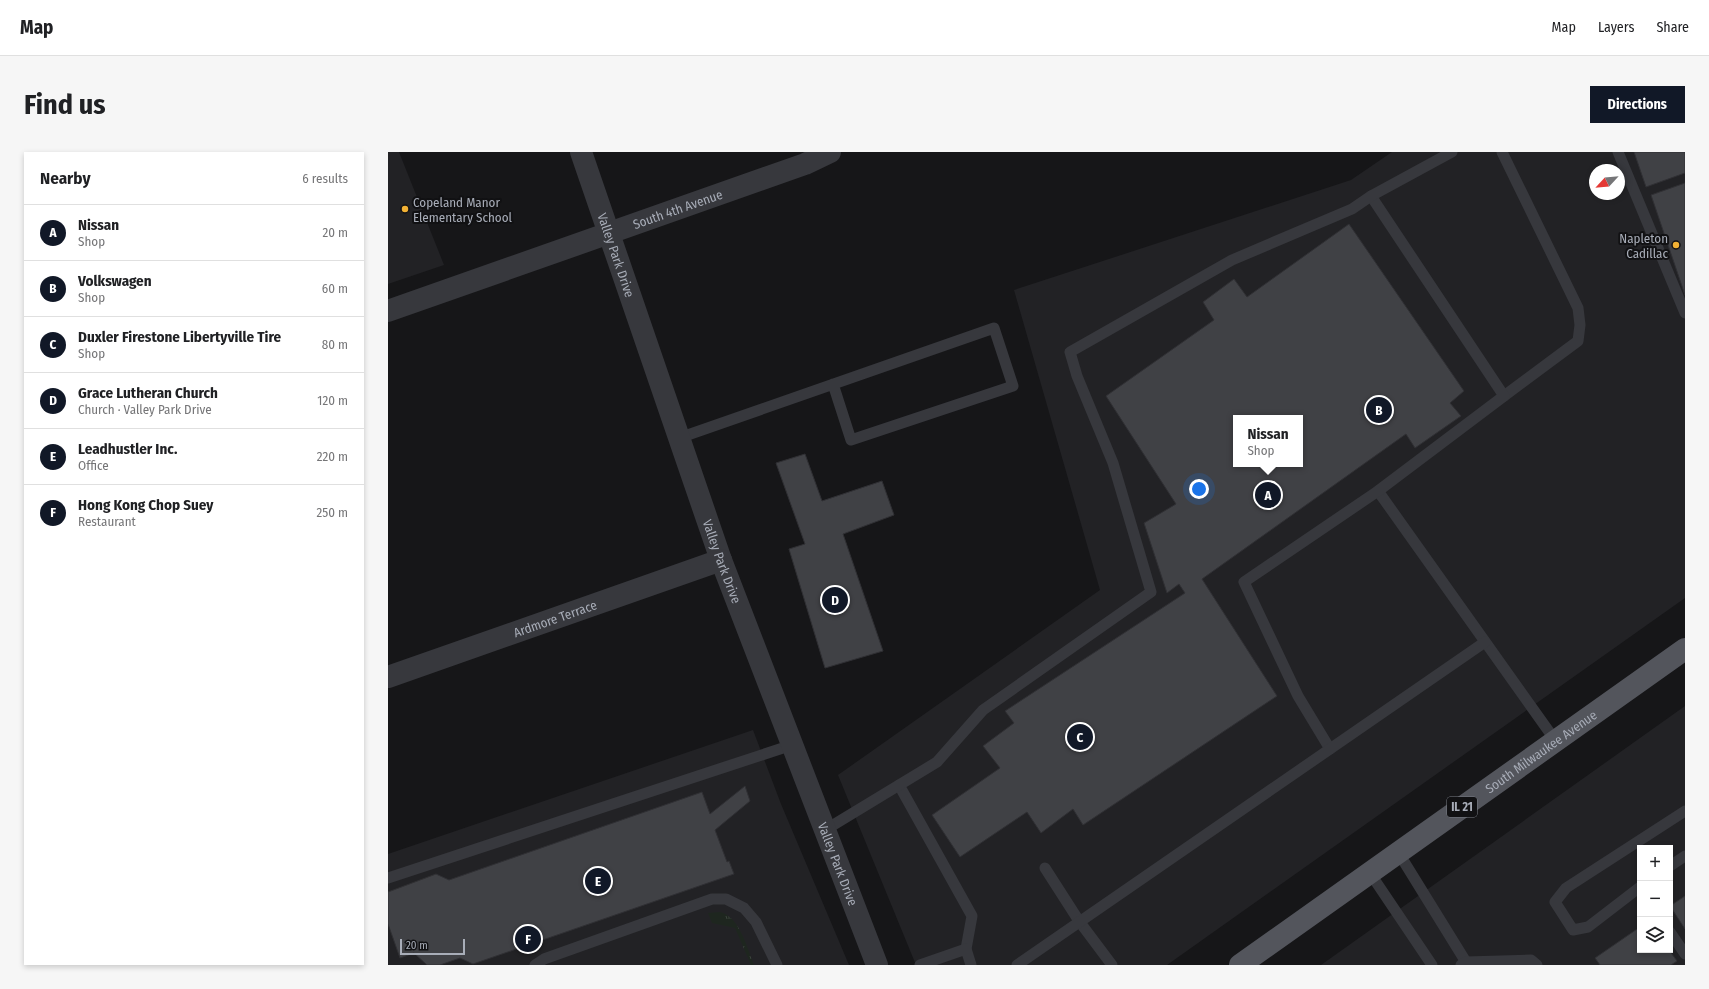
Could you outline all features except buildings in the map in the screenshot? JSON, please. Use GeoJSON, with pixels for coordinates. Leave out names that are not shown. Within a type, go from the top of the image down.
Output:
{"type":"FeatureCollection","features":[{"type":"Feature","properties":{"kind":"main road","name":"South Milwaukee Avenue"},"geometry":{"type":"LineString","coordinates":[[1240,965],[1685,649]]}},
{"type":"Feature","properties":{"kind":"street","name":"Valley Park Drive"},"geometry":{"type":"LineString","coordinates":[[581,152],[721,560],[877,965]]}},
{"type":"Feature","properties":{"kind":"street","name":"South 4th Avenue"},"geometry":{"type":"LineString","coordinates":[[388,311],[805,164],[830,152]]}},
{"type":"Feature","properties":{"kind":"street","name":"Ardmore Terrace"},"geometry":{"type":"LineString","coordinates":[[388,678],[721,560]]}},
{"type":"Feature","properties":{"kind":"lane"},"geometry":{"type":"LineString","coordinates":[[825,830],[936,762],[982,710],[1151,592],[1112,463],[1077,376],[1070,352],[1232,260],[1352,209],[1371,196],[1452,152]]}},
{"type":"Feature","properties":{"kind":"lane"},"geometry":{"type":"LineString","coordinates":[[1330,749],[1298,696],[1244,582],[1378,491],[1578,341],[1580,325],[1578,308],[1502,152]]}},
{"type":"Feature","properties":{"kind":"lane"},"geometry":{"type":"LineString","coordinates":[[1618,152],[1685,313]]}},
{"type":"Feature","properties":{"kind":"lane"},"geometry":{"type":"LineString","coordinates":[[1371,196],[1504,396]]}},
{"type":"Feature","properties":{"kind":"lane"},"geometry":{"type":"LineString","coordinates":[[679,438],[833,384],[994,328],[1013,386],[851,440],[833,384]]}},
{"type":"Feature","properties":{"kind":"lane"},"geometry":{"type":"LineString","coordinates":[[1378,491],[1556,740]]}},
{"type":"Feature","properties":{"kind":"lane"},"geometry":{"type":"LineString","coordinates":[[1017,965],[1485,642]]}},
{"type":"Feature","properties":{"kind":"lane"},"geometry":{"type":"LineString","coordinates":[[388,878],[792,744]]}},
{"type":"Feature","properties":{"kind":"lane"},"geometry":{"type":"LineString","coordinates":[[898,785],[972,916],[966,949],[971,965]]}},
{"type":"Feature","properties":{"kind":"lane"},"geometry":{"type":"LineString","coordinates":[[1637,889],[1588,927],[1573,930],[1555,902],[1566,888],[1685,811]]}},
{"type":"Feature","properties":{"kind":"lane"},"geometry":{"type":"LineString","coordinates":[[1398,852],[1463,963],[1531,960],[1537,965]]}},
{"type":"Feature","properties":{"kind":"lane"},"geometry":{"type":"LineString","coordinates":[[1673,864],[1685,856]]}},
{"type":"Feature","properties":{"kind":"lane"},"geometry":{"type":"LineString","coordinates":[[1045,868],[1079,921],[1112,965]]}},
{"type":"Feature","properties":{"kind":"lane"},"geometry":{"type":"LineString","coordinates":[[1370,873],[1432,965]]}},
{"type":"Feature","properties":{"kind":"lane"},"geometry":{"type":"LineString","coordinates":[[535,965],[544,959],[712,899],[726,898],[744,908],[756,922],[776,965]]}},
{"type":"Feature","properties":{"kind":"lane"},"geometry":{"type":"LineString","coordinates":[[1673,936],[1685,954]]}},
{"type":"Feature","properties":{"kind":"lane"},"geometry":{"type":"LineString","coordinates":[[920,965],[966,949]]}},
{"type":"Feature","properties":{"kind":"shaded area","name":"Copeland Manor Elementary School"},"geometry":{"type":"Polygon","coordinates":[[[388,152],[399,152],[444,265],[388,284],[388,152]]]}},
{"type":"Feature","properties":{"kind":"shaded area"},"geometry":{"type":"Polygon","coordinates":[[[1392,152],[1685,152],[1685,598],[1167,965],[916,965],[838,775],[1100,590],[1014,290],[1351,180],[1392,152]]]}},
{"type":"Feature","properties":{"kind":"shaded area"},"geometry":{"type":"Polygon","coordinates":[[[1685,706],[1685,965],[1321,965],[1685,706]]]}},
{"type":"Feature","properties":{"kind":"shaded area"},"geometry":{"type":"Polygon","coordinates":[[[753,730],[781,804],[849,965],[388,965],[388,854],[753,730]]]}},
{"type":"Feature","properties":{"kind":"green space"},"geometry":{"type":"Polygon","coordinates":[[[720,912],[727,915],[738,926],[754,965],[751,965],[735,928],[712,923],[708,913],[720,912]]]}},
{"type":"Feature","properties":{"kind":"place","name":"Copeland Manor Elementary School"},"geometry":{"type":"Point","coordinates":[405,209]}},
{"type":"Feature","properties":{"kind":"place","name":"Napleton Cadillac"},"geometry":{"type":"Point","coordinates":[1676,245]}},
{"type":"Feature","properties":{"kind":"place","name":"Volkswagen"},"geometry":{"type":"Point","coordinates":[1379,410]}},
{"type":"Feature","properties":{"kind":"place","name":"Nissan"},"geometry":{"type":"Point","coordinates":[1268,495]}},
{"type":"Feature","properties":{"kind":"place","name":"Grace Lutheran Church"},"geometry":{"type":"Point","coordinates":[835,600]}},
{"type":"Feature","properties":{"kind":"place","name":"Duxler Firestone Libertyville Tire"},"geometry":{"type":"Point","coordinates":[1080,737]}},
{"type":"Feature","properties":{"kind":"place","name":"Leadhustler Inc."},"geometry":{"type":"Point","coordinates":[598,881]}},
{"type":"Feature","properties":{"kind":"place","name":"Hong Kong Chop Suey"},"geometry":{"type":"Point","coordinates":[528,939]}}]}
